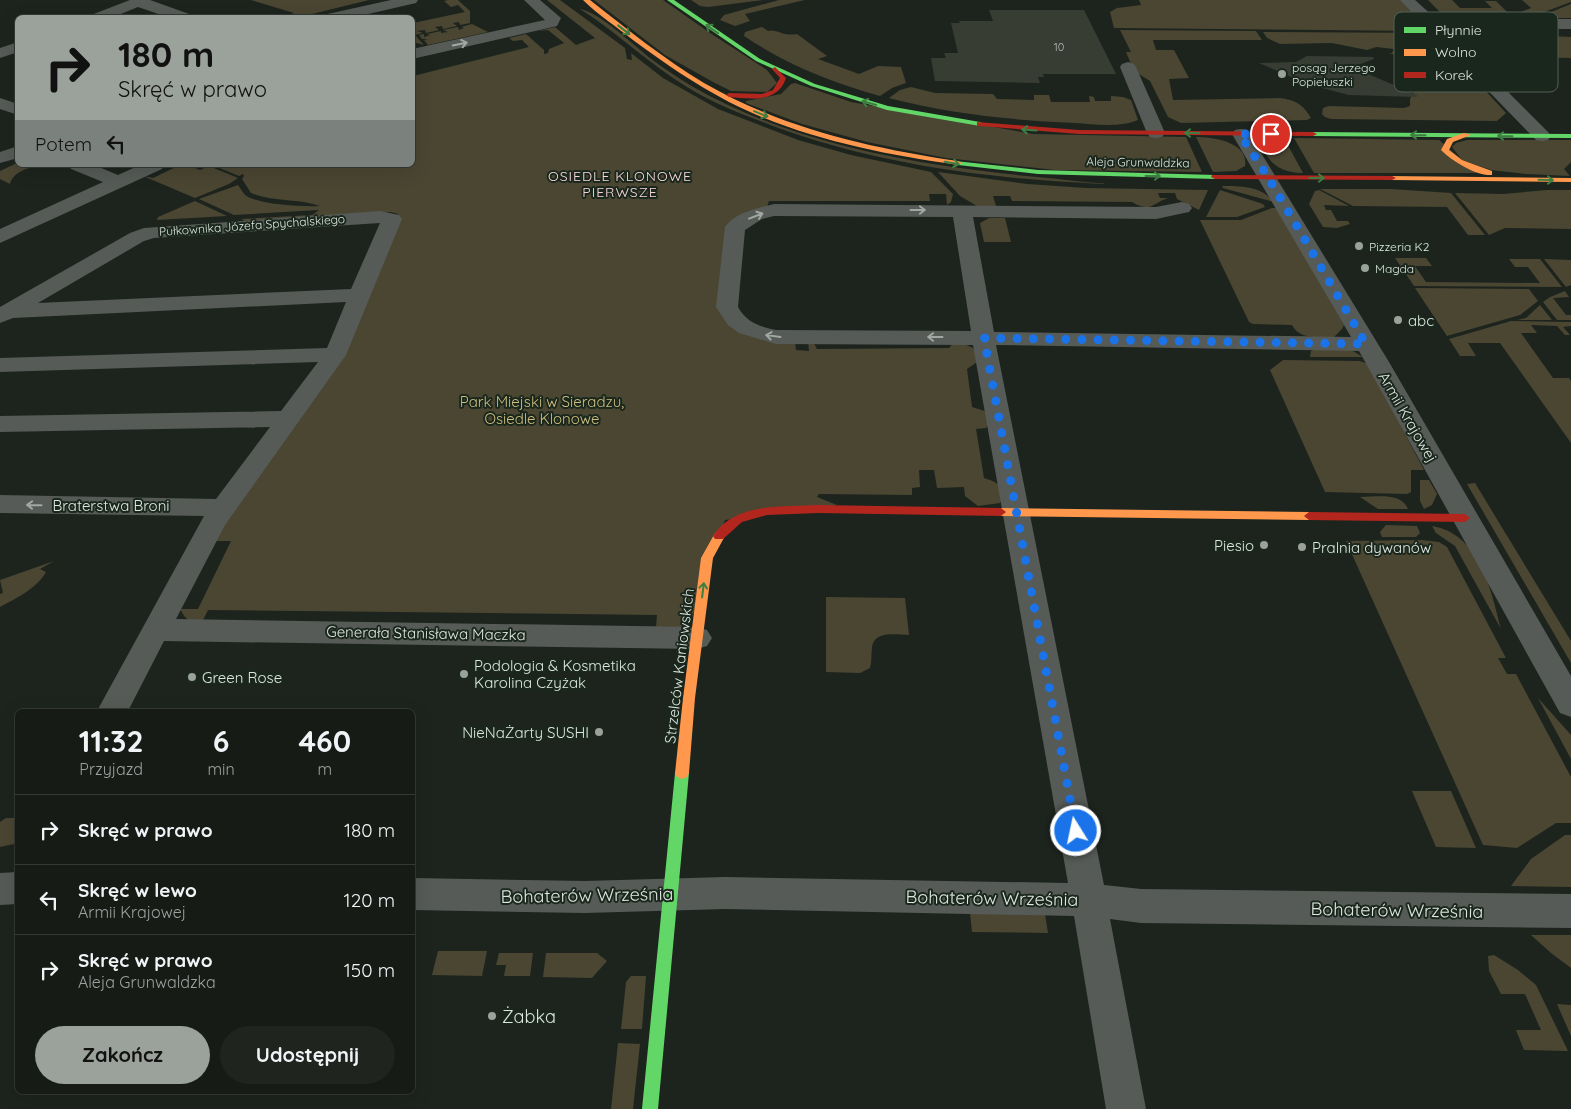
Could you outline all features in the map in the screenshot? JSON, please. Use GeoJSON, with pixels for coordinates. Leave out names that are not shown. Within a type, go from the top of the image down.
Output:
{"type":"FeatureCollection","features":[{"type":"Feature","properties":{"kind":"street"},"geometry":{"type":"LineString","coordinates":[[342,15],[411,0]]}},
{"type":"Feature","properties":{"kind":"street"},"geometry":{"type":"LineString","coordinates":[[415,53],[552,23],[553,18],[531,0]]}},
{"type":"Feature","properties":{"kind":"street","name":"Aleja Grunwaldzka"},"geometry":{"type":"LineString","coordinates":[[586,0],[659,58],[717,94],[766,116],[833,138],[904,155],[956,164],[1073,175],[1571,180]]}},
{"type":"Feature","properties":{"kind":"street","name":"Aleja Grunwaldzka"},"geometry":{"type":"LineString","coordinates":[[670,0],[735,45],[775,69],[826,90],[880,106],[938,119],[1030,130],[1240,134],[1571,136]]}},
{"type":"Feature","properties":{"kind":"street"},"geometry":{"type":"LineString","coordinates":[[1407,0],[1419,12]]}},
{"type":"Feature","properties":{"kind":"street"},"geometry":{"type":"LineString","coordinates":[[104,15],[141,1],[179,15]]}},
{"type":"Feature","properties":{"kind":"street"},"geometry":{"type":"LineString","coordinates":[[1558,24],[1571,24]]}},
{"type":"Feature","properties":{"kind":"street"},"geometry":{"type":"LineString","coordinates":[[0,54],[15,48]]}},
{"type":"Feature","properties":{"kind":"street"},"geometry":{"type":"LineString","coordinates":[[1128,67],[1156,133]]}},
{"type":"Feature","properties":{"kind":"street","name":"Aleja Grunwaldzka"},"geometry":{"type":"LineString","coordinates":[[717,94],[752,97],[779,91],[784,82],[775,69]]}},
{"type":"Feature","properties":{"kind":"street"},"geometry":{"type":"LineString","coordinates":[[1500,92],[1542,136]]}},
{"type":"Feature","properties":{"kind":"street"},"geometry":{"type":"LineString","coordinates":[[0,103],[15,109]]}},
{"type":"Feature","properties":{"kind":"street","name":"Armii Krajowej"},"geometry":{"type":"LineString","coordinates":[[1240,134],[1268,177],[1366,344],[1571,704]]}},
{"type":"Feature","properties":{"kind":"street"},"geometry":{"type":"LineString","coordinates":[[1467,135],[1449,140],[1445,147],[1448,154],[1474,169],[1522,179]]}},
{"type":"Feature","properties":{"kind":"street"},"geometry":{"type":"LineString","coordinates":[[0,158],[15,152]]}},
{"type":"Feature","properties":{"kind":"street"},"geometry":{"type":"LineString","coordinates":[[83,167],[118,182]]}},
{"type":"Feature","properties":{"kind":"street"},"geometry":{"type":"LineString","coordinates":[[0,237],[151,167]]}},
{"type":"Feature","properties":{"kind":"street"},"geometry":{"type":"LineString","coordinates":[[1182,208],[1156,213],[783,210],[755,215],[736,227],[727,307],[731,317],[750,332],[776,337],[1366,344]]}},
{"type":"Feature","properties":{"kind":"street"},"geometry":{"type":"LineString","coordinates":[[962,210],[1126,1109]]}},
{"type":"Feature","properties":{"kind":"street","name":"Pułkownika Józefa Spychalskiego"},"geometry":{"type":"LineString","coordinates":[[380,216],[390,218],[392,221],[359,295],[5,314],[137,237],[151,232],[380,216]]}},
{"type":"Feature","properties":{"kind":"street"},"geometry":{"type":"LineString","coordinates":[[113,709],[154,630],[222,508],[334,355],[342,341],[359,295]]}},
{"type":"Feature","properties":{"kind":"street"},"geometry":{"type":"LineString","coordinates":[[0,365],[334,355]]}},
{"type":"Feature","properties":{"kind":"street"},"geometry":{"type":"LineString","coordinates":[[0,424],[288,419]]}},
{"type":"Feature","properties":{"kind":"street","name":"Braterstwa Broni"},"geometry":{"type":"LineString","coordinates":[[0,504],[222,508]]}},
{"type":"Feature","properties":{"kind":"street","name":"Strzelców Kaniowskich"},"geometry":{"type":"LineString","coordinates":[[650,1109],[689,698],[707,558],[712,542],[733,520],[766,510],[818,509],[1017,510],[1465,518]]}},
{"type":"Feature","properties":{"kind":"street","name":"Generała Stanisława Maczka"},"geometry":{"type":"LineString","coordinates":[[154,630],[697,638]]}},
{"type":"Feature","properties":{"kind":"street"},"geometry":{"type":"LineString","coordinates":[[0,889],[15,888]]}},
{"type":"Feature","properties":{"kind":"street","name":"Bohaterów Września"},"geometry":{"type":"LineString","coordinates":[[415,894],[585,897],[670,894],[764,894],[1089,900],[1151,906],[1571,911]]}},
{"type":"Feature","properties":{"kind":"green space"},"geometry":{"type":"Polygon","coordinates":[[[251,0],[369,0],[308,15],[290,15],[294,13],[251,0]]]}},
{"type":"Feature","properties":{"kind":"green space"},"geometry":{"type":"Polygon","coordinates":[[[458,0],[470,11],[470,23],[460,25],[459,22],[453,23],[457,26],[443,29],[442,26],[435,27],[439,30],[426,33],[425,30],[417,31],[423,33],[415,35],[415,23],[465,12],[458,5],[451,7],[444,1],[458,0]]]}},
{"type":"Feature","properties":{"kind":"green space","name":"Park Miejski w Sieradzu, Osiedle Klonowe"},"geometry":{"type":"Polygon","coordinates":[[[547,0],[560,0],[625,48],[627,59],[632,60],[631,53],[663,78],[718,109],[798,140],[851,155],[931,172],[953,194],[951,202],[947,205],[946,194],[929,194],[930,201],[769,201],[767,207],[745,215],[720,311],[795,341],[796,350],[809,351],[808,341],[813,342],[817,349],[949,348],[956,340],[975,349],[980,360],[967,369],[972,407],[988,412],[989,424],[986,428],[976,429],[984,478],[1000,486],[1004,496],[1000,503],[978,506],[965,496],[964,487],[937,488],[934,470],[919,470],[920,487],[912,488],[912,495],[819,494],[817,497],[837,505],[725,520],[690,623],[681,627],[656,627],[657,615],[208,610],[202,622],[189,620],[180,609],[198,609],[231,541],[212,541],[307,407],[401,219],[398,214],[391,212],[247,222],[241,219],[312,215],[319,210],[234,215],[199,199],[238,185],[246,196],[255,200],[284,205],[320,206],[268,198],[251,193],[242,179],[243,174],[239,176],[217,167],[415,167],[415,76],[529,47],[522,40],[513,41],[509,38],[526,34],[544,50],[544,54],[548,53],[549,49],[564,43],[548,30],[538,31],[555,27],[576,45],[595,38],[547,0]]]}},
{"type":"Feature","properties":{"kind":"green space"},"geometry":{"type":"Polygon","coordinates":[[[594,0],[663,0],[767,70],[777,83],[767,92],[731,91],[665,55],[594,0]]]}},
{"type":"Feature","properties":{"kind":"green space"},"geometry":{"type":"Polygon","coordinates":[[[691,0],[763,0],[708,7],[700,6],[691,0]]]}},
{"type":"Feature","properties":{"kind":"green space"},"geometry":{"type":"Polygon","coordinates":[[[779,0],[805,0],[745,14],[750,21],[735,26],[720,20],[724,15],[779,0]]]}},
{"type":"Feature","properties":{"kind":"green space"},"geometry":{"type":"Polygon","coordinates":[[[1139,0],[1402,0],[1413,12],[1394,12],[1394,31],[1114,28],[1110,12],[1117,8],[1141,5],[1139,0]]]}},
{"type":"Feature","properties":{"kind":"green space"},"geometry":{"type":"Polygon","coordinates":[[[1428,0],[1452,0],[1460,8],[1492,8],[1485,1],[1496,1],[1507,12],[1440,12],[1428,0]]]}},
{"type":"Feature","properties":{"kind":"green space"},"geometry":{"type":"Polygon","coordinates":[[[1522,0],[1571,0],[1571,2],[1544,12],[1521,12],[1531,8],[1522,0]]]}},
{"type":"Feature","properties":{"kind":"green space"},"geometry":{"type":"Polygon","coordinates":[[[1571,4],[1571,18],[1558,18],[1558,12],[1551,12],[1571,4]]]}},
{"type":"Feature","properties":{"kind":"green space"},"geometry":{"type":"Polygon","coordinates":[[[580,9],[598,17],[654,61],[699,90],[765,121],[802,134],[841,145],[919,162],[998,173],[1112,184],[1026,179],[940,168],[898,161],[814,140],[740,113],[697,93],[673,78],[580,9]]]}},
{"type":"Feature","properties":{"kind":"green space"},"geometry":{"type":"Polygon","coordinates":[[[472,24],[488,32],[428,45],[424,40],[428,39],[422,39],[419,35],[424,34],[424,37],[430,35],[427,34],[441,31],[441,33],[448,32],[443,30],[458,27],[459,30],[464,28],[461,27],[472,24]]]}},
{"type":"Feature","properties":{"kind":"green space"},"geometry":{"type":"Polygon","coordinates":[[[762,27],[768,31],[792,35],[797,34],[827,56],[818,59],[859,74],[878,66],[901,67],[906,83],[892,88],[880,96],[827,79],[776,56],[744,36],[745,32],[762,27]]]}},
{"type":"Feature","properties":{"kind":"green space"},"geometry":{"type":"Polygon","coordinates":[[[1120,30],[1256,31],[1262,40],[1153,40],[1156,50],[1174,50],[1189,78],[1169,79],[1173,100],[1280,98],[1298,104],[1305,109],[1311,118],[1307,120],[1181,123],[1168,117],[1150,81],[1134,71],[1126,52],[1131,52],[1120,30]]]}},
{"type":"Feature","properties":{"kind":"green space"},"geometry":{"type":"Polygon","coordinates":[[[1263,32],[1394,33],[1394,49],[1376,47],[1367,50],[1332,43],[1280,44],[1267,38],[1263,32]]]}},
{"type":"Feature","properties":{"kind":"green space"},"geometry":{"type":"Polygon","coordinates":[[[415,35],[424,45],[415,43],[415,35]]]}},
{"type":"Feature","properties":{"kind":"green space"},"geometry":{"type":"Polygon","coordinates":[[[1558,36],[1571,37],[1571,58],[1558,58],[1558,36]]]}},
{"type":"Feature","properties":{"kind":"green space"},"geometry":{"type":"Polygon","coordinates":[[[795,83],[851,102],[1033,134],[1186,137],[1202,172],[1055,170],[946,158],[867,142],[802,124],[746,103],[746,101],[781,94],[791,84],[795,83]]]}},
{"type":"Feature","properties":{"kind":"green space"},"geometry":{"type":"Polygon","coordinates":[[[911,87],[935,93],[993,94],[997,99],[1034,100],[1034,95],[1049,95],[1051,102],[1090,102],[1089,96],[1094,97],[1095,101],[1111,101],[1111,96],[1123,97],[1131,100],[1138,120],[1123,124],[1107,125],[1027,120],[958,112],[889,98],[900,90],[911,87]]]}},
{"type":"Feature","properties":{"kind":"green space"},"geometry":{"type":"Polygon","coordinates":[[[1414,92],[1487,92],[1506,113],[1497,121],[1331,119],[1322,114],[1323,108],[1329,106],[1404,108],[1410,106],[1410,99],[1414,92]]]}},
{"type":"Feature","properties":{"kind":"green space"},"geometry":{"type":"Polygon","coordinates":[[[1196,137],[1220,140],[1236,146],[1245,158],[1245,166],[1236,171],[1213,172],[1196,137]]]}},
{"type":"Feature","properties":{"kind":"green space"},"geometry":{"type":"Polygon","coordinates":[[[1284,138],[1303,173],[1288,171],[1276,166],[1260,144],[1261,140],[1284,138]]]}},
{"type":"Feature","properties":{"kind":"green space"},"geometry":{"type":"Polygon","coordinates":[[[1294,138],[1439,140],[1477,173],[1314,173],[1294,138]]]}},
{"type":"Feature","properties":{"kind":"green space"},"geometry":{"type":"Polygon","coordinates":[[[1467,140],[1571,140],[1571,162],[1564,169],[1570,176],[1491,170],[1462,160],[1452,147],[1456,143],[1467,140]]]}},
{"type":"Feature","properties":{"kind":"green space"},"geometry":{"type":"Polygon","coordinates":[[[15,164],[15,167],[32,167],[17,174],[10,184],[0,179],[0,171],[15,164]]]}},
{"type":"Feature","properties":{"kind":"green space"},"geometry":{"type":"Polygon","coordinates":[[[176,167],[193,167],[200,170],[211,167],[238,178],[229,184],[195,198],[143,176],[153,178],[176,167]]]}},
{"type":"Feature","properties":{"kind":"green space"},"geometry":{"type":"Polygon","coordinates":[[[938,172],[1027,184],[1086,188],[1208,190],[1199,210],[1177,199],[1175,193],[1158,193],[1160,198],[1168,198],[1147,207],[1132,202],[1012,201],[1010,196],[993,196],[996,206],[977,206],[960,196],[938,172]]]}},
{"type":"Feature","properties":{"kind":"green space"},"geometry":{"type":"Polygon","coordinates":[[[1222,186],[1251,188],[1263,193],[1274,202],[1223,188],[1222,186]]]}},
{"type":"Feature","properties":{"kind":"green space"},"geometry":{"type":"Polygon","coordinates":[[[1320,189],[1391,189],[1451,193],[1485,235],[1468,235],[1447,207],[1353,206],[1320,189]]]}},
{"type":"Feature","properties":{"kind":"green space"},"geometry":{"type":"Polygon","coordinates":[[[1220,190],[1263,204],[1265,207],[1237,217],[1206,217],[1220,190]]]}},
{"type":"Feature","properties":{"kind":"green space"},"geometry":{"type":"Polygon","coordinates":[[[1319,190],[1349,206],[1324,205],[1326,210],[1331,210],[1337,221],[1348,221],[1350,224],[1337,228],[1323,227],[1309,204],[1315,191],[1319,190]]]}},
{"type":"Feature","properties":{"kind":"green space"},"geometry":{"type":"Polygon","coordinates":[[[1571,190],[1571,229],[1505,228],[1489,235],[1455,193],[1503,194],[1571,190]]]}},
{"type":"Feature","properties":{"kind":"green space"},"geometry":{"type":"Polygon","coordinates":[[[195,201],[227,216],[157,220],[158,217],[195,201]]]}},
{"type":"Feature","properties":{"kind":"green space"},"geometry":{"type":"Polygon","coordinates":[[[1272,208],[1277,208],[1344,325],[1334,337],[1305,335],[1295,330],[1292,325],[1253,324],[1249,322],[1200,220],[1241,220],[1272,208]]]}},
{"type":"Feature","properties":{"kind":"green space"},"geometry":{"type":"Polygon","coordinates":[[[989,218],[1005,218],[1011,242],[984,242],[980,223],[989,218]]]}},
{"type":"Feature","properties":{"kind":"green space"},"geometry":{"type":"Polygon","coordinates":[[[1395,258],[1426,258],[1432,266],[1415,266],[1426,282],[1540,283],[1528,267],[1515,267],[1509,259],[1540,259],[1562,287],[1414,286],[1395,258]]]}},
{"type":"Feature","properties":{"kind":"green space"},"geometry":{"type":"Polygon","coordinates":[[[1544,259],[1571,260],[1571,285],[1566,287],[1544,259]]]}},
{"type":"Feature","properties":{"kind":"green space"},"geometry":{"type":"Polygon","coordinates":[[[1415,288],[1529,289],[1538,301],[1520,315],[1447,336],[1415,288]]]}},
{"type":"Feature","properties":{"kind":"green space"},"geometry":{"type":"Polygon","coordinates":[[[1565,291],[1569,297],[1553,298],[1566,315],[1571,315],[1571,320],[1557,320],[1543,302],[1565,291]]]}},
{"type":"Feature","properties":{"kind":"green space"},"geometry":{"type":"Polygon","coordinates":[[[1540,305],[1552,320],[1517,320],[1526,318],[1540,305]]]}},
{"type":"Feature","properties":{"kind":"green space"},"geometry":{"type":"Polygon","coordinates":[[[1511,321],[1571,322],[1571,326],[1563,327],[1570,335],[1565,335],[1557,326],[1531,325],[1537,333],[1521,333],[1553,378],[1569,378],[1571,381],[1571,443],[1500,343],[1468,343],[1476,356],[1460,356],[1449,339],[1511,321]]]}},
{"type":"Feature","properties":{"kind":"green space"},"geometry":{"type":"Polygon","coordinates":[[[1314,349],[1351,350],[1363,357],[1310,357],[1311,351],[1314,349]]]}},
{"type":"Feature","properties":{"kind":"green space"},"geometry":{"type":"Polygon","coordinates":[[[1283,360],[1360,361],[1368,364],[1424,470],[1411,470],[1411,492],[1407,494],[1325,492],[1270,370],[1283,360]]]}},
{"type":"Feature","properties":{"kind":"green space"},"geometry":{"type":"Polygon","coordinates":[[[1420,480],[1429,480],[1437,494],[1432,505],[1424,509],[1420,501],[1420,480]]]}},
{"type":"Feature","properties":{"kind":"green space"},"geometry":{"type":"Polygon","coordinates":[[[1475,483],[1571,641],[1571,663],[1467,484],[1475,483]]]}},
{"type":"Feature","properties":{"kind":"green space"},"geometry":{"type":"Polygon","coordinates":[[[1381,496],[1394,498],[1400,500],[1408,509],[1378,509],[1360,497],[1381,496]]]}},
{"type":"Feature","properties":{"kind":"green space"},"geometry":{"type":"Polygon","coordinates":[[[1386,525],[1417,526],[1420,533],[1416,537],[1382,537],[1380,532],[1386,525]]]}},
{"type":"Feature","properties":{"kind":"green space"},"geometry":{"type":"Polygon","coordinates":[[[1432,526],[1448,531],[1462,540],[1472,552],[1481,566],[1487,581],[1501,629],[1455,546],[1436,533],[1432,526]]]}},
{"type":"Feature","properties":{"kind":"green space"},"geometry":{"type":"Polygon","coordinates":[[[1422,540],[1439,542],[1447,547],[1506,658],[1498,658],[1507,674],[1516,674],[1571,777],[1571,823],[1556,823],[1517,848],[1483,845],[1346,541],[1422,540]]]}},
{"type":"Feature","properties":{"kind":"green space"},"geometry":{"type":"Polygon","coordinates":[[[54,561],[40,569],[46,572],[32,588],[0,607],[0,594],[3,593],[0,580],[54,561]]]}},
{"type":"Feature","properties":{"kind":"green space"},"geometry":{"type":"Polygon","coordinates":[[[826,597],[905,598],[909,635],[892,634],[877,638],[872,648],[870,668],[860,673],[826,672],[826,597]]]}},
{"type":"Feature","properties":{"kind":"green space"},"geometry":{"type":"Polygon","coordinates":[[[1538,698],[1571,735],[1571,759],[1538,698]]]}},
{"type":"Feature","properties":{"kind":"green space"},"geometry":{"type":"Polygon","coordinates":[[[1412,791],[1451,791],[1476,848],[1436,847],[1412,791]]]}},
{"type":"Feature","properties":{"kind":"green space"},"geometry":{"type":"Polygon","coordinates":[[[6,818],[15,818],[14,844],[0,847],[0,822],[6,818]]]}},
{"type":"Feature","properties":{"kind":"green space"},"geometry":{"type":"Polygon","coordinates":[[[1565,835],[1571,835],[1571,887],[1511,886],[1531,859],[1565,835]]]}},
{"type":"Feature","properties":{"kind":"green space"},"geometry":{"type":"Polygon","coordinates":[[[970,913],[1045,914],[1048,933],[972,932],[970,913]]]}},
{"type":"Feature","properties":{"kind":"green space"},"geometry":{"type":"Polygon","coordinates":[[[1531,935],[1571,935],[1571,968],[1551,953],[1531,935]]]}},
{"type":"Feature","properties":{"kind":"green space"},"geometry":{"type":"Polygon","coordinates":[[[438,951],[487,951],[482,976],[432,975],[438,951]]]}},
{"type":"Feature","properties":{"kind":"green space"},"geometry":{"type":"Polygon","coordinates":[[[499,953],[533,953],[530,976],[504,976],[506,965],[496,965],[499,953]]]}},
{"type":"Feature","properties":{"kind":"green space"},"geometry":{"type":"Polygon","coordinates":[[[546,953],[597,953],[607,961],[592,978],[543,977],[546,953]]]}},
{"type":"Feature","properties":{"kind":"green space"},"geometry":{"type":"Polygon","coordinates":[[[1494,955],[1518,970],[1536,985],[1568,1051],[1524,1050],[1516,1030],[1541,1030],[1525,994],[1501,994],[1489,971],[1488,956],[1494,955]]]}},
{"type":"Feature","properties":{"kind":"green space"},"geometry":{"type":"Polygon","coordinates":[[[631,976],[646,976],[642,1029],[621,1029],[626,982],[631,976]]]}},
{"type":"Feature","properties":{"kind":"green space"},"geometry":{"type":"Polygon","coordinates":[[[1557,1004],[1571,1005],[1571,1036],[1557,1004]]]}},
{"type":"Feature","properties":{"kind":"green space"},"geometry":{"type":"Polygon","coordinates":[[[618,1043],[640,1044],[633,1109],[611,1109],[618,1043]]]}},
{"type":"Feature","properties":{"kind":"building"},"geometry":{"type":"Polygon","coordinates":[[[989,10],[1084,10],[1116,74],[1043,74],[1044,77],[1038,77],[1040,83],[935,81],[931,58],[946,58],[944,53],[958,53],[951,23],[960,23],[959,21],[993,21],[989,10]]]}},
{"type":"Feature","properties":{"kind":"building"},"geometry":{"type":"Polygon","coordinates":[[[1307,56],[1373,57],[1374,59],[1352,67],[1394,85],[1394,92],[1410,92],[1417,95],[1417,97],[1349,95],[1304,85],[1303,82],[1259,63],[1296,62],[1307,56]]]}},
{"type":"Feature","properties":{"kind":"traffic: fast"},"geometry":{"type":"LineString","coordinates":[[670,0],[758,60],[813,85],[887,108],[980,124]]}},
{"type":"Feature","properties":{"kind":"traffic: fast"},"geometry":{"type":"LineString","coordinates":[[1313,134],[1571,136]]}},
{"type":"Feature","properties":{"kind":"traffic: fast"},"geometry":{"type":"LineString","coordinates":[[958,163],[1038,172],[1215,177]]}},
{"type":"Feature","properties":{"kind":"traffic: fast"},"geometry":{"type":"LineString","coordinates":[[650,1109],[682,773]]}},
{"type":"Feature","properties":{"kind":"traffic: slow"},"geometry":{"type":"LineString","coordinates":[[586,0],[672,65],[732,101],[794,126],[826,136],[892,152],[958,163]]}},
{"type":"Feature","properties":{"kind":"traffic: slow"},"geometry":{"type":"LineString","coordinates":[[1467,135],[1450,141],[1445,150],[1459,162],[1489,173]]}},
{"type":"Feature","properties":{"kind":"traffic: slow"},"geometry":{"type":"LineString","coordinates":[[1392,178],[1571,180]]}},
{"type":"Feature","properties":{"kind":"traffic: slow"},"geometry":{"type":"LineString","coordinates":[[1001,512],[1309,516]]}},
{"type":"Feature","properties":{"kind":"traffic: slow"},"geometry":{"type":"LineString","coordinates":[[682,773],[689,698],[707,558],[719,536]]}},
{"type":"Feature","properties":{"kind":"traffic: jam"},"geometry":{"type":"LineString","coordinates":[[729,95],[753,97],[776,91],[781,86],[783,78],[775,69]]}},
{"type":"Feature","properties":{"kind":"traffic: jam"},"geometry":{"type":"LineString","coordinates":[[980,124],[1079,132],[1313,134]]}},
{"type":"Feature","properties":{"kind":"traffic: jam"},"geometry":{"type":"LineString","coordinates":[[1215,177],[1392,178]]}},
{"type":"Feature","properties":{"kind":"traffic: jam"},"geometry":{"type":"LineString","coordinates":[[719,536],[738,519],[767,511],[818,509],[1001,512]]}},
{"type":"Feature","properties":{"kind":"traffic: jam"},"geometry":{"type":"LineString","coordinates":[[1309,516],[1465,518]]}},
{"type":"Feature","properties":{"kind":"place","name":"posąg Jerzego Popiełuszki"},"geometry":{"type":"Point","coordinates":[1282,74]}},
{"type":"Feature","properties":{"kind":"place","name":"Pizzeria K2"},"geometry":{"type":"Point","coordinates":[1359,246]}},
{"type":"Feature","properties":{"kind":"place","name":"Magda"},"geometry":{"type":"Point","coordinates":[1365,268]}},
{"type":"Feature","properties":{"kind":"place","name":"abc"},"geometry":{"type":"Point","coordinates":[1398,320]}},
{"type":"Feature","properties":{"kind":"place","name":"Piesio"},"geometry":{"type":"Point","coordinates":[1264,545]}},
{"type":"Feature","properties":{"kind":"place","name":"Pralnia dywanów"},"geometry":{"type":"Point","coordinates":[1302,547]}},
{"type":"Feature","properties":{"kind":"place","name":"Podologia & Kosmetika Karolina Czyżak"},"geometry":{"type":"Point","coordinates":[464,674]}},
{"type":"Feature","properties":{"kind":"place","name":"Green Rose"},"geometry":{"type":"Point","coordinates":[192,677]}},
{"type":"Feature","properties":{"kind":"place","name":"NieNaŻarty SUSHI"},"geometry":{"type":"Point","coordinates":[599,732]}},
{"type":"Feature","properties":{"kind":"place","name":"Żabka"},"geometry":{"type":"Point","coordinates":[492,1016]}},
{"type":"Feature","properties":{"kind":"district","name":"OSIEDLE KLONOWE PIERWSZE"},"geometry":{"type":"Point","coordinates":[620,184]}},
{"type":"Feature","properties":{"kind":"route"},"geometry":{"type":"LineString","coordinates":[[1076,831],[984,338],[1366,344],[1268,177],[1240,134],[1271,134]]}}]}
